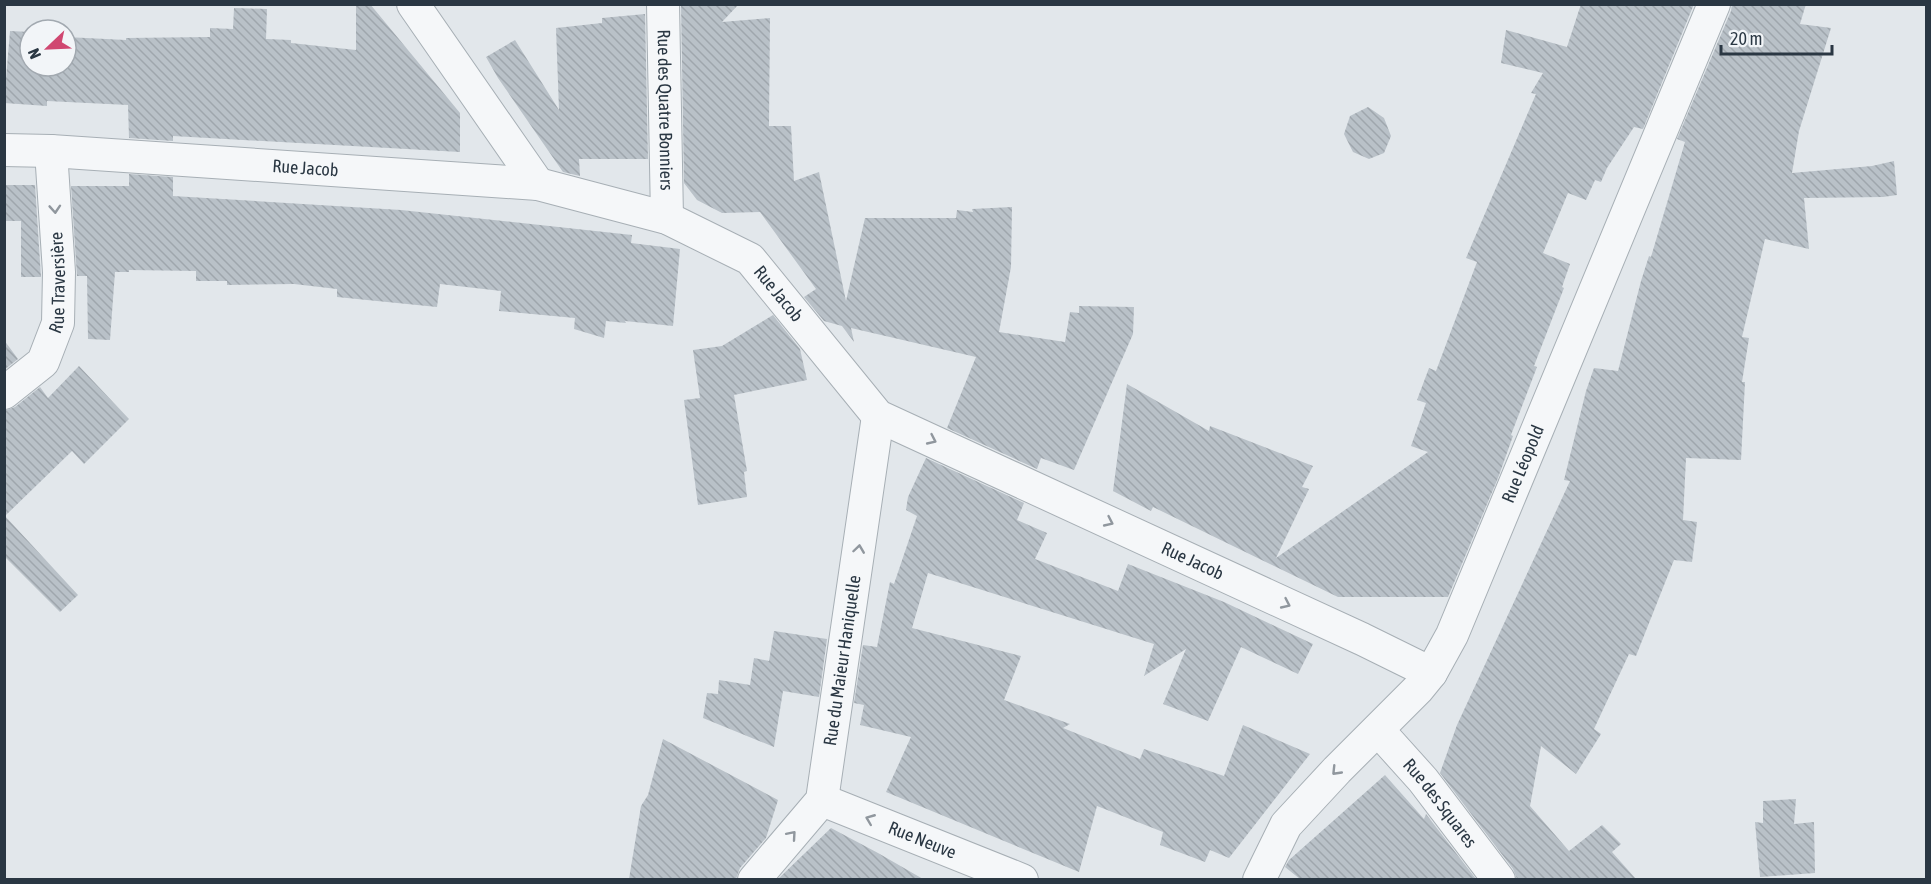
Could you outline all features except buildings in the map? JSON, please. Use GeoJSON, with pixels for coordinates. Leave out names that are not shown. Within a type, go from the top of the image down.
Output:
{"type":"FeatureCollection","features":[{"type":"Feature","properties":{"kind":"street"},"geometry":{"type":"LineString","coordinates":[[412,4],[538,184]]}},
{"type":"Feature","properties":{"kind":"street","name":"Rue des Quatre Bonniers"},"geometry":{"type":"LineString","coordinates":[[663,4],[667,218]]}},
{"type":"Feature","properties":{"kind":"street","name":"Rue Léopold"},"geometry":{"type":"LineString","coordinates":[[1259,879],[1286,825],[1337,770],[1405,704],[1431,673],[1443,653],[1463,612],[1714,4]]}},
{"type":"Feature","properties":{"kind":"street","name":"Rue Jacob"},"geometry":{"type":"LineString","coordinates":[[4,150],[51,151],[538,184],[667,218],[750,259],[878,416],[1431,673]]}},
{"type":"Feature","properties":{"kind":"street","name":"Rue Traversière"},"geometry":{"type":"LineString","coordinates":[[4,393],[43,362],[58,323],[59,272],[51,151]]}},
{"type":"Feature","properties":{"kind":"street","name":"Rue du Maieur Haniquelle"},"geometry":{"type":"LineString","coordinates":[[822,800],[878,416]]}},
{"type":"Feature","properties":{"kind":"street","name":"Rue des Squares"},"geometry":{"type":"LineString","coordinates":[[1378,730],[1423,780],[1499,879]]}},
{"type":"Feature","properties":{"kind":"street"},"geometry":{"type":"LineString","coordinates":[[754,879],[822,800]]}},
{"type":"Feature","properties":{"kind":"street","name":"Rue Neuve"},"geometry":{"type":"LineString","coordinates":[[822,800],[1022,879]]}}]}
